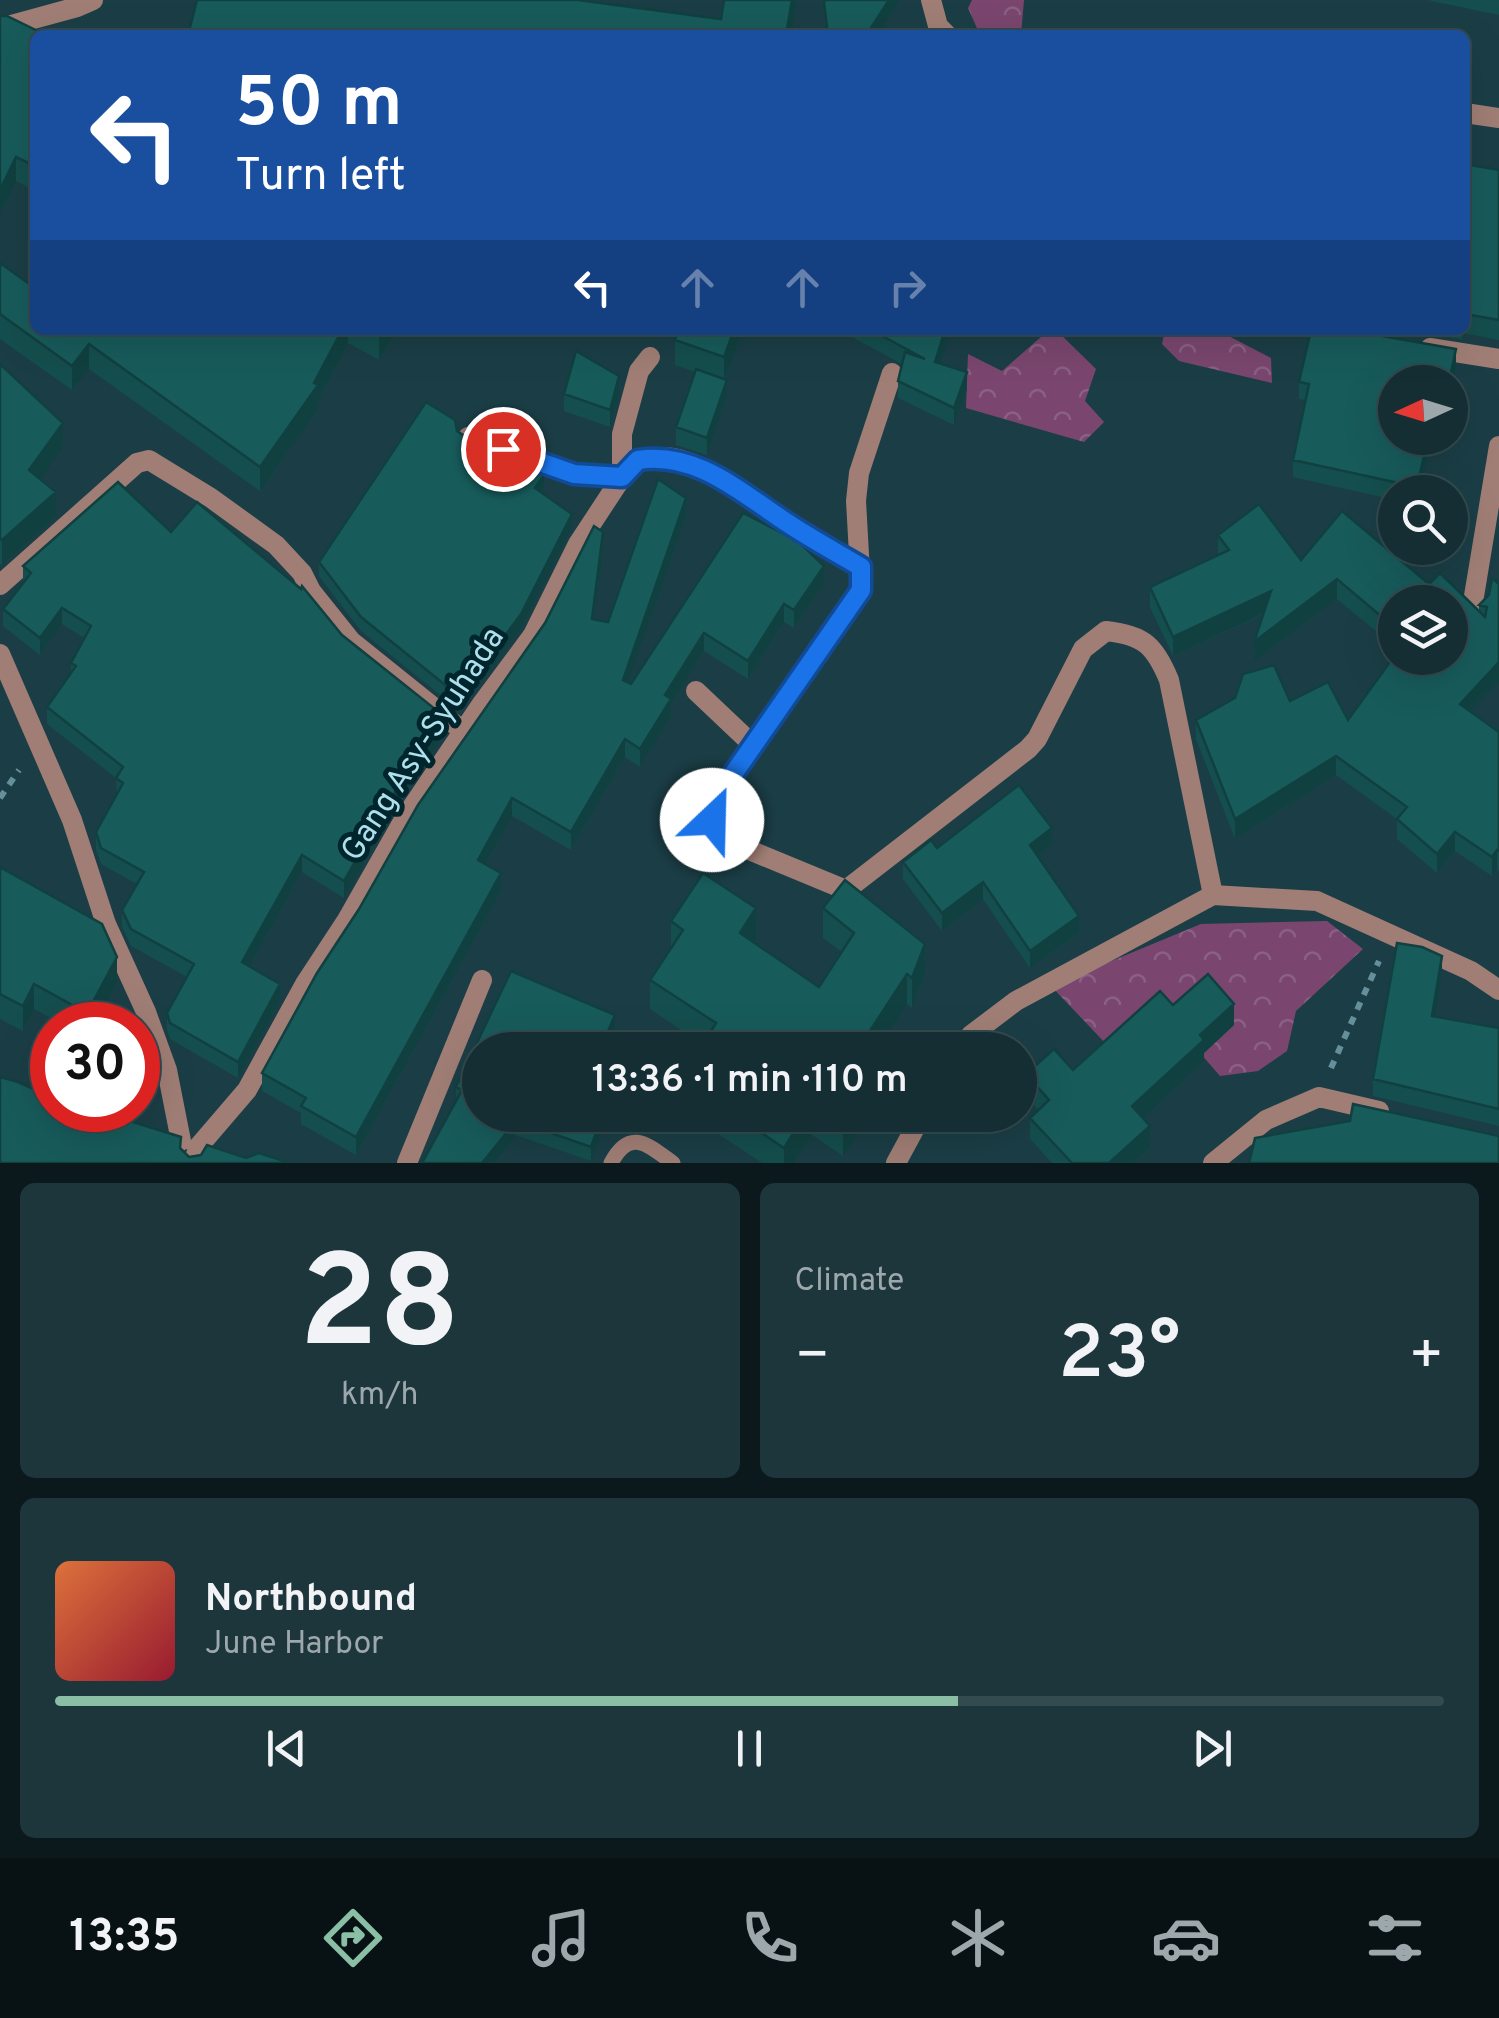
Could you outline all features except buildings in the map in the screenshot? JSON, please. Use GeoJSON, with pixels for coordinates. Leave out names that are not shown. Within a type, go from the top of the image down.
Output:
{"type":"FeatureCollection","features":[{"type":"Feature","properties":{"kind":"street"},"geometry":{"type":"LineString","coordinates":[[0,28],[35,8],[93,0]]}},
{"type":"Feature","properties":{"kind":"street"},"geometry":{"type":"LineString","coordinates":[[931,0],[942,30]]}},
{"type":"Feature","properties":{"kind":"street"},"geometry":{"type":"LineString","coordinates":[[1470,114],[1499,118]]}},
{"type":"Feature","properties":{"kind":"street"},"geometry":{"type":"LineString","coordinates":[[1409,344],[1499,359]]}},
{"type":"Feature","properties":{"kind":"street"},"geometry":{"type":"LineString","coordinates":[[622,477],[622,434],[640,371],[650,357]]}},
{"type":"Feature","properties":{"kind":"street"},"geometry":{"type":"LineString","coordinates":[[892,373],[859,473],[856,501],[861,590],[711,808],[719,831],[730,842],[853,895],[1028,749],[1037,739],[1083,648],[1106,631],[1123,632],[1155,649],[1169,680],[1213,895]]}},
{"type":"Feature","properties":{"kind":"street"},"geometry":{"type":"LineString","coordinates":[[468,437],[574,474],[622,477]]}},
{"type":"Feature","properties":{"kind":"street"},"geometry":{"type":"LineString","coordinates":[[1472,608],[1499,446]]}},
{"type":"Feature","properties":{"kind":"street"},"geometry":{"type":"LineString","coordinates":[[622,477],[638,460],[675,458],[727,481],[782,520],[861,567]]}},
{"type":"Feature","properties":{"kind":"street"},"geometry":{"type":"LineString","coordinates":[[0,585],[137,463],[149,460],[212,498],[276,545],[302,573],[311,591],[352,641],[463,731]]}},
{"type":"Feature","properties":{"kind":"street","name":"Gang Asy-Syuhada"},"geometry":{"type":"LineString","coordinates":[[190,1147],[247,1090],[305,984],[347,920],[406,816],[533,635],[578,544],[622,477]]}},
{"type":"Feature","properties":{"kind":"street"},"geometry":{"type":"LineString","coordinates":[[0,654],[72,820],[106,924],[146,1012],[190,1147]]}},
{"type":"Feature","properties":{"kind":"street"},"geometry":{"type":"LineString","coordinates":[[696,691],[753,746]]}},
{"type":"Feature","properties":{"kind":"street"},"geometry":{"type":"LineString","coordinates":[[976,1032],[1016,1001],[1213,895],[1317,901],[1471,971],[1499,990]]}},
{"type":"Feature","properties":{"kind":"street"},"geometry":{"type":"LineString","coordinates":[[407,1163],[482,980]]}},
{"type":"Feature","properties":{"kind":"street"},"geometry":{"type":"LineString","coordinates":[[1213,1163],[1266,1120],[1319,1097],[1391,1114]]}},
{"type":"Feature","properties":{"kind":"street"},"geometry":{"type":"LineString","coordinates":[[896,1163],[913,1132]]}},
{"type":"Feature","properties":{"kind":"lane"},"geometry":{"type":"LineString","coordinates":[[611,1163],[619,1148],[631,1141],[645,1143],[673,1163]]}},
{"type":"Feature","properties":{"kind":"path"},"geometry":{"type":"LineString","coordinates":[[1319,1097],[1391,934]]}},
{"type":"Feature","properties":{"kind":"green space"},"geometry":{"type":"Polygon","coordinates":[[[972,0],[1024,0],[1021,30],[978,30],[968,8],[972,0]]]}},
{"type":"Feature","properties":{"kind":"green space"},"geometry":{"type":"Polygon","coordinates":[[[1043,335],[1061,335],[1096,369],[1085,401],[1104,422],[1084,442],[966,408],[968,354],[1002,371],[1043,335]]]}},
{"type":"Feature","properties":{"kind":"green space"},"geometry":{"type":"Polygon","coordinates":[[[1164,335],[1227,335],[1271,358],[1272,383],[1179,361],[1162,344],[1164,335]]]}},
{"type":"Feature","properties":{"kind":"green space"},"geometry":{"type":"Polygon","coordinates":[[[1327,921],[1363,949],[1296,1011],[1287,1051],[1258,1071],[1220,1076],[1188,1039],[1128,1067],[1051,986],[1201,924],[1327,921]]]}},
{"type":"Feature","properties":{"kind":"route"},"geometry":{"type":"LineString","coordinates":[[503,449],[587,476],[622,477],[638,460],[675,458],[727,481],[782,520],[861,567],[861,590],[718,796],[711,808],[712,820]]}}]}
